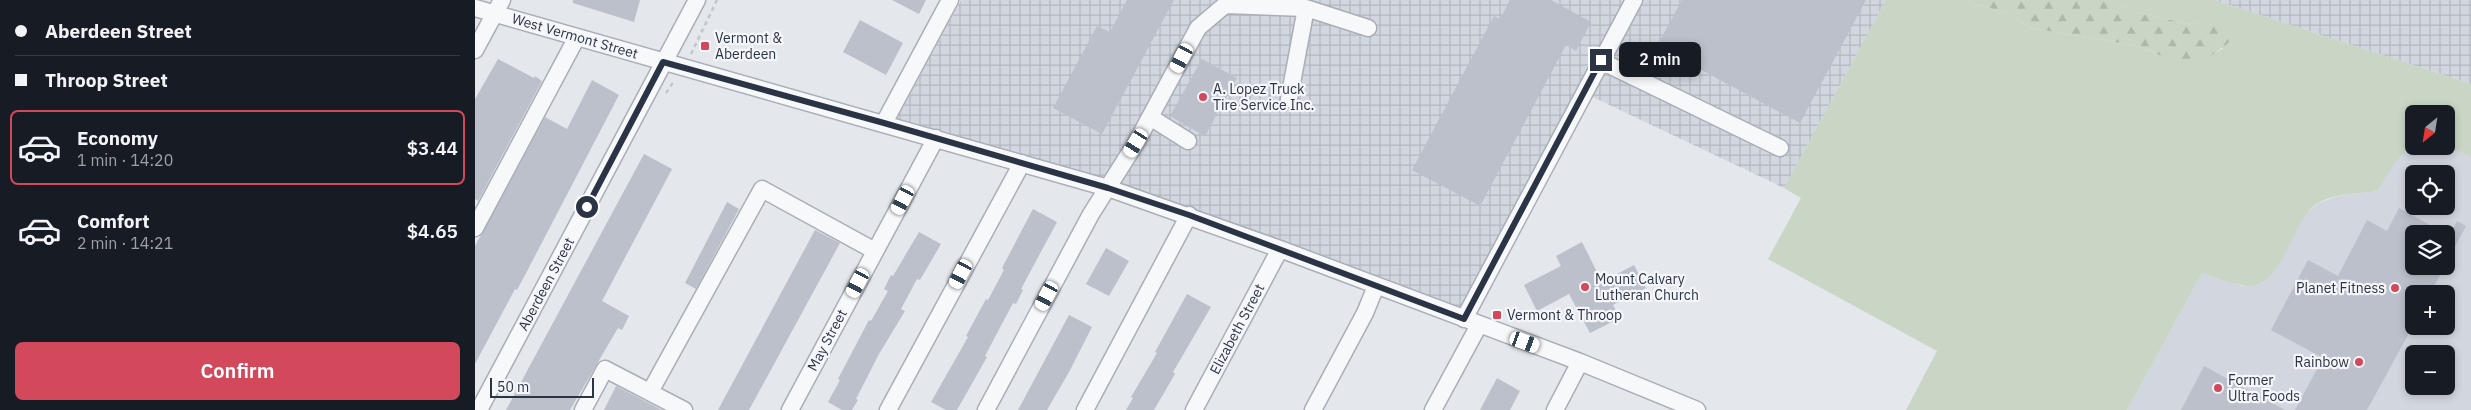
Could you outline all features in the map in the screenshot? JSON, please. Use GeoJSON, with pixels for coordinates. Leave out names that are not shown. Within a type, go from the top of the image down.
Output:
{"type":"FeatureCollection","features":[{"type":"Feature","properties":{"kind":"street","name":"Aberdeen Street"},"geometry":{"type":"LineString","coordinates":[[479,410],[697,0]]}},
{"type":"Feature","properties":{"kind":"street"},"geometry":{"type":"LineString","coordinates":[[884,123],[950,0]]}},
{"type":"Feature","properties":{"kind":"street"},"geometry":{"type":"LineString","coordinates":[[1433,410],[1471,322],[1601,60],[1633,0]]}},
{"type":"Feature","properties":{"kind":"street"},"geometry":{"type":"LineString","coordinates":[[986,410],[1091,214],[1150,117],[1198,28],[1225,5],[1253,3],[1305,8],[1368,28]]}},
{"type":"Feature","properties":{"kind":"street","name":"West Vermont Street"},"geometry":{"type":"LineString","coordinates":[[475,8],[498,6],[577,37],[1108,188],[1189,215],[1580,362],[1678,406],[1697,410]]}},
{"type":"Feature","properties":{"kind":"street"},"geometry":{"type":"LineString","coordinates":[[475,50],[498,6]]}},
{"type":"Feature","properties":{"kind":"street"},"geometry":{"type":"LineString","coordinates":[[1289,99],[1305,8]]}},
{"type":"Feature","properties":{"kind":"street"},"geometry":{"type":"LineString","coordinates":[[475,228],[577,37]]}},
{"type":"Feature","properties":{"kind":"street"},"geometry":{"type":"LineString","coordinates":[[1601,60],[1780,148]]}},
{"type":"Feature","properties":{"kind":"street"},"geometry":{"type":"LineString","coordinates":[[1150,117],[1188,141]]}},
{"type":"Feature","properties":{"kind":"street","name":"May Street"},"geometry":{"type":"LineString","coordinates":[[790,410],[936,138]]}},
{"type":"Feature","properties":{"kind":"street"},"geometry":{"type":"LineString","coordinates":[[888,410],[1022,163]]}},
{"type":"Feature","properties":{"kind":"street"},"geometry":{"type":"LineString","coordinates":[[650,392],[761,189],[875,251]]}},
{"type":"Feature","properties":{"kind":"street"},"geometry":{"type":"LineString","coordinates":[[1085,410],[1189,215]]}},
{"type":"Feature","properties":{"kind":"street","name":"Elizabeth Street"},"geometry":{"type":"LineString","coordinates":[[1194,410],[1280,249]]}},
{"type":"Feature","properties":{"kind":"street"},"geometry":{"type":"LineString","coordinates":[[1313,410],[1365,313],[1376,286]]}},
{"type":"Feature","properties":{"kind":"street"},"geometry":{"type":"LineString","coordinates":[[1555,410],[1580,362]]}},
{"type":"Feature","properties":{"kind":"street"},"geometry":{"type":"LineString","coordinates":[[583,410],[605,369],[684,410]]}},
{"type":"Feature","properties":{"kind":"path"},"geometry":{"type":"LineString","coordinates":[[691,54],[717,0]]}},
{"type":"Feature","properties":{"kind":"path"},"geometry":{"type":"LineString","coordinates":[[666,93],[675,79]]}},
{"type":"Feature","properties":{"kind":"shaded area"},"geometry":{"type":"Polygon","coordinates":[[[961,0],[1886,0],[1784,188],[1582,92],[1458,318],[1193,219],[892,128],[961,0]]]}},
{"type":"Feature","properties":{"kind":"shaded area"},"geometry":{"type":"Polygon","coordinates":[[[2214,0],[2471,0],[2471,84],[2214,0]]]}},
{"type":"Feature","properties":{"kind":"shaded area"},"geometry":{"type":"Polygon","coordinates":[[[2455,150],[2471,157],[2471,410],[2127,410],[2202,273],[2243,286],[2294,233],[2305,214],[2319,203],[2338,196],[2378,191],[2391,166],[2405,151],[2405,155],[2455,155],[2455,150]]]}},
{"type":"Feature","properties":{"kind":"green space"},"geometry":{"type":"Polygon","coordinates":[[[1886,0],[1967,0],[1972,4],[2002,11],[2031,28],[2134,45],[2174,61],[2205,61],[2213,53],[2223,49],[2204,21],[2190,24],[2138,13],[2109,0],[2214,0],[2471,84],[2471,157],[2455,150],[2455,105],[2405,105],[2405,152],[2389,171],[2378,191],[2332,197],[2318,203],[2308,212],[2277,267],[2268,278],[2256,284],[2242,285],[2202,273],[2127,410],[1906,410],[1937,351],[1768,259],[1801,198],[1784,188],[1886,0]]]}},
{"type":"Feature","properties":{"kind":"green space"},"geometry":{"type":"Polygon","coordinates":[[[1967,0],[2109,0],[2138,13],[2190,24],[2204,21],[2226,30],[2232,39],[2205,61],[2174,61],[2134,45],[2031,28],[2002,11],[1972,4],[1967,0]]]}},
{"type":"Feature","properties":{"kind":"building"},"geometry":{"type":"Polygon","coordinates":[[[573,0],[640,0],[634,22],[573,3],[573,0]]]}},
{"type":"Feature","properties":{"kind":"building"},"geometry":{"type":"Polygon","coordinates":[[[892,0],[926,0],[919,14],[892,0]]]}},
{"type":"Feature","properties":{"kind":"building"},"geometry":{"type":"Polygon","coordinates":[[[1127,0],[1174,0],[1102,134],[1053,108],[1097,26],[1110,32],[1127,0]]]}},
{"type":"Feature","properties":{"kind":"building"},"geometry":{"type":"Polygon","coordinates":[[[1510,0],[1551,0],[1591,22],[1576,51],[1566,45],[1480,206],[1412,170],[1494,16],[1500,19],[1510,0]]]}},
{"type":"Feature","properties":{"kind":"building"},"geometry":{"type":"Polygon","coordinates":[[[1682,0],[1866,0],[1800,123],[1657,46],[1682,0]]]}},
{"type":"Feature","properties":{"kind":"building"},"geometry":{"type":"Polygon","coordinates":[[[860,20],[903,43],[886,75],[843,52],[860,20]]]}},
{"type":"Feature","properties":{"kind":"building"},"geometry":{"type":"Polygon","coordinates":[[[498,59],[542,81],[478,201],[475,199],[475,99],[498,59]]]}},
{"type":"Feature","properties":{"kind":"building","name":"A. Lopez Truck Tire Service Inc."},"geometry":{"type":"Polygon","coordinates":[[[1202,59],[1237,78],[1205,136],[1170,116],[1202,59]]]}},
{"type":"Feature","properties":{"kind":"building"},"geometry":{"type":"Polygon","coordinates":[[[592,80],[619,95],[517,290],[515,289],[475,364],[475,246],[545,117],[567,129],[592,80]]]}},
{"type":"Feature","properties":{"kind":"building"},"geometry":{"type":"Polygon","coordinates":[[[644,154],[672,169],[602,301],[629,316],[622,330],[618,328],[570,410],[506,410],[644,154]]]}},
{"type":"Feature","properties":{"kind":"building"},"geometry":{"type":"Polygon","coordinates":[[[727,202],[739,209],[696,289],[685,283],[727,202]]]}},
{"type":"Feature","properties":{"kind":"building"},"geometry":{"type":"Polygon","coordinates":[[[2399,208],[2405,211],[2405,215],[2412,215],[2430,225],[2405,225],[2405,275],[2440,275],[2435,285],[2405,285],[2405,335],[2408,335],[2367,410],[2295,410],[2323,358],[2271,330],[2308,260],[2338,276],[2367,220],[2387,231],[2399,208]]]}},
{"type":"Feature","properties":{"kind":"building"},"geometry":{"type":"Polygon","coordinates":[[[1033,209],[1057,222],[1021,289],[1023,290],[1016,304],[1013,303],[985,356],[987,357],[957,410],[946,410],[931,402],[968,337],[966,336],[986,299],[988,300],[1004,270],[1002,268],[1033,209]]]}},
{"type":"Feature","properties":{"kind":"building"},"geometry":{"type":"Polygon","coordinates":[[[2457,221],[2466,226],[2455,246],[2455,225],[2457,221]]]}},
{"type":"Feature","properties":{"kind":"building"},"geometry":{"type":"Polygon","coordinates":[[[815,230],[840,243],[749,410],[718,410],[815,230]]]}},
{"type":"Feature","properties":{"kind":"building"},"geometry":{"type":"Polygon","coordinates":[[[919,232],[941,244],[920,280],[917,279],[901,309],[905,311],[879,354],[856,399],[858,400],[852,410],[842,410],[828,402],[869,320],[871,321],[888,291],[884,289],[891,275],[893,276],[919,232]]]}},
{"type":"Feature","properties":{"kind":"building","name":"Mount Calvary Lutheran Church"},"geometry":{"type":"Polygon","coordinates":[[[1582,242],[1602,282],[1634,265],[1646,288],[1613,305],[1620,318],[1590,333],[1569,294],[1537,311],[1524,285],[1561,266],[1556,256],[1582,242]]]}},
{"type":"Feature","properties":{"kind":"building"},"geometry":{"type":"Polygon","coordinates":[[[1106,248],[1129,261],[1109,296],[1086,284],[1106,248]]]}},
{"type":"Feature","properties":{"kind":"building"},"geometry":{"type":"Polygon","coordinates":[[[1187,294],[1211,307],[1173,372],[1175,374],[1154,410],[1126,410],[1133,398],[1131,397],[1157,353],[1155,352],[1187,294]]]}},
{"type":"Feature","properties":{"kind":"building"},"geometry":{"type":"Polygon","coordinates":[[[1069,315],[1092,327],[1069,372],[1047,410],[1018,410],[1069,315]]]}},
{"type":"Feature","properties":{"kind":"building","name":"Former Ultra Foods"},"geometry":{"type":"Polygon","coordinates":[[[2204,366],[2285,410],[2181,410],[2204,366]]]}},
{"type":"Feature","properties":{"kind":"building"},"geometry":{"type":"Polygon","coordinates":[[[1497,378],[1520,391],[1510,410],[1480,410],[1497,378]]]}},
{"type":"Feature","properties":{"kind":"building"},"geometry":{"type":"Polygon","coordinates":[[[616,386],[662,410],[604,410],[616,386]]]}},
{"type":"Feature","properties":{"kind":"place","name":"Vermont & Aberdeen"},"geometry":{"type":"Point","coordinates":[705,46]}},
{"type":"Feature","properties":{"kind":"place","name":"A. Lopez Truck Tire Service Inc."},"geometry":{"type":"Point","coordinates":[1203,97]}},
{"type":"Feature","properties":{"kind":"place","name":"Mount Calvary Lutheran Church"},"geometry":{"type":"Point","coordinates":[1585,287]}},
{"type":"Feature","properties":{"kind":"place","name":"Planet Fitness"},"geometry":{"type":"Point","coordinates":[2395,288]}},
{"type":"Feature","properties":{"kind":"place","name":"Vermont & Throop"},"geometry":{"type":"Point","coordinates":[1497,315]}},
{"type":"Feature","properties":{"kind":"place","name":"Rainbow"},"geometry":{"type":"Point","coordinates":[2359,362]}},
{"type":"Feature","properties":{"kind":"place","name":"Former Ultra Foods"},"geometry":{"type":"Point","coordinates":[2218,388]}},
{"type":"Feature","properties":{"kind":"route"},"geometry":{"type":"LineString","coordinates":[[587,207],[663,62],[884,123],[1108,188],[1189,215],[1464,319],[1601,60]]}}]}
